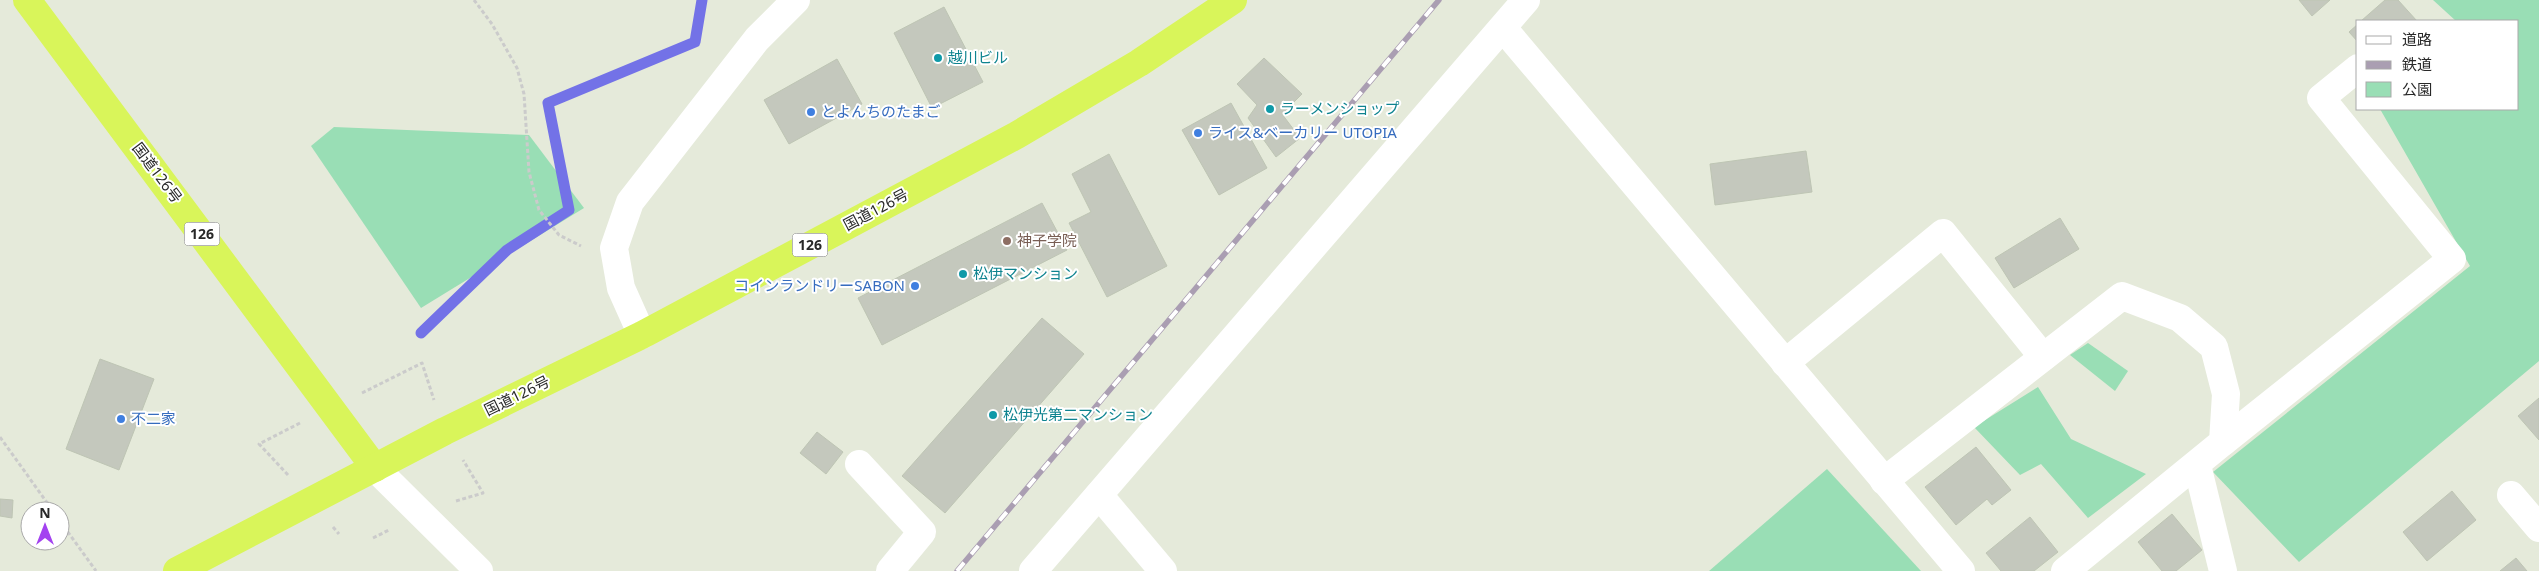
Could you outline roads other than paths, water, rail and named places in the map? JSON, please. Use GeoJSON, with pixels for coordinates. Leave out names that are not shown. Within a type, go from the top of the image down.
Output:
{"type":"FeatureCollection","features":[{"type":"Feature","properties":{"kind":"highway","name":"国道126号"},"geometry":{"type":"LineString","coordinates":[[27,0],[375,468]]}},
{"type":"Feature","properties":{"kind":"highway","name":"国道126号"},"geometry":{"type":"LineString","coordinates":[[177,571],[375,468],[642,335],[1017,135],[1139,63],[1233,0]]}},
{"type":"Feature","properties":{"kind":"street"},"geometry":{"type":"LineString","coordinates":[[642,335],[621,288],[614,248],[630,202],[757,39],[796,0]]}},
{"type":"Feature","properties":{"kind":"street"},"geometry":{"type":"LineString","coordinates":[[1033,571],[1526,0]]}},
{"type":"Feature","properties":{"kind":"street"},"geometry":{"type":"LineString","coordinates":[[1503,28],[1961,571]]}},
{"type":"Feature","properties":{"kind":"street"},"geometry":{"type":"LineString","coordinates":[[2065,571],[2452,259],[2321,98],[2356,70]]}},
{"type":"Feature","properties":{"kind":"street"},"geometry":{"type":"LineString","coordinates":[[1785,363],[1943,233],[2043,358]]}},
{"type":"Feature","properties":{"kind":"street"},"geometry":{"type":"LineString","coordinates":[[1884,481],[2122,296],[2180,318],[2214,347],[2226,394],[2224,442]]}},
{"type":"Feature","properties":{"kind":"street"},"geometry":{"type":"LineString","coordinates":[[859,464],[922,532],[890,571]]}},
{"type":"Feature","properties":{"kind":"street"},"geometry":{"type":"LineString","coordinates":[[2197,465],[2223,571]]}},
{"type":"Feature","properties":{"kind":"street"},"geometry":{"type":"LineString","coordinates":[[375,468],[479,571]]}},
{"type":"Feature","properties":{"kind":"street"},"geometry":{"type":"LineString","coordinates":[[1099,495],[1163,571]]}},
{"type":"Feature","properties":{"kind":"street"},"geometry":{"type":"LineString","coordinates":[[2511,495],[2539,528]]}},
{"type":"Feature","properties":{"kind":"waterway"},"geometry":{"type":"LineString","coordinates":[[421,333],[507,250],[569,210],[548,103],[695,42],[702,0]]}},
{"type":"Feature","properties":{"kind":"railway"},"geometry":{"type":"LineString","coordinates":[[957,571],[1439,0]]}},
{"type":"Feature","properties":{"kind":"place","name":"越川ビル"},"geometry":{"type":"Point","coordinates":[938,58]}},
{"type":"Feature","properties":{"kind":"place","name":"ラーメンショップ"},"geometry":{"type":"Point","coordinates":[1270,109]}},
{"type":"Feature","properties":{"kind":"place","name":"とよんちのたまご"},"geometry":{"type":"Point","coordinates":[811,112]}},
{"type":"Feature","properties":{"kind":"place","name":"ライス&ベーカリー UTOPIA"},"geometry":{"type":"Point","coordinates":[1198,133]}},
{"type":"Feature","properties":{"kind":"place","name":"神子学院"},"geometry":{"type":"Point","coordinates":[1007,241]}},
{"type":"Feature","properties":{"kind":"place","name":"松伊マンション"},"geometry":{"type":"Point","coordinates":[963,274]}},
{"type":"Feature","properties":{"kind":"place","name":"コインランドリーSABON"},"geometry":{"type":"Point","coordinates":[915,286]}},
{"type":"Feature","properties":{"kind":"place","name":"松伊光第二マンション"},"geometry":{"type":"Point","coordinates":[993,415]}},
{"type":"Feature","properties":{"kind":"place","name":"不二家"},"geometry":{"type":"Point","coordinates":[121,419]}}]}
